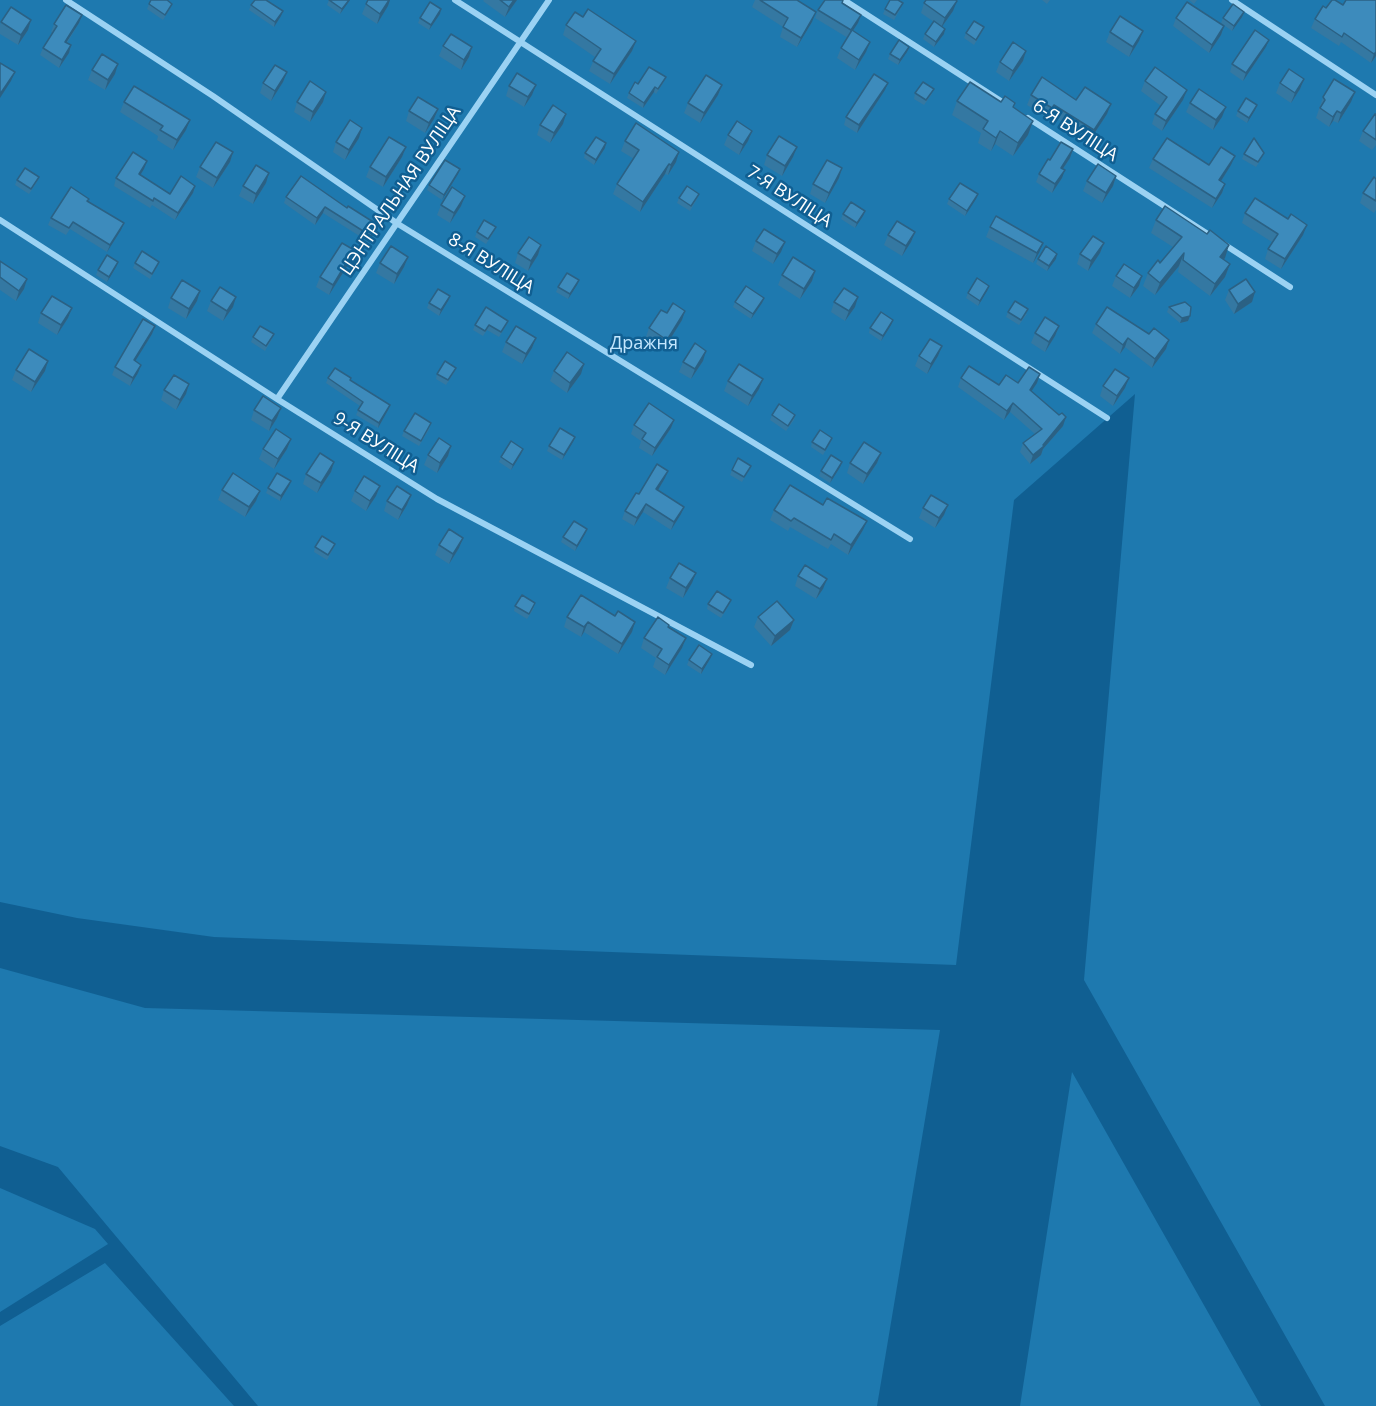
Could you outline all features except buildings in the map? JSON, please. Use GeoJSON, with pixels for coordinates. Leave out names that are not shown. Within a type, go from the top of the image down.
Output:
{"type":"FeatureCollection","features":[{"type":"Feature","properties":{"kind":"street","name":"8-Я ВУЛІЦА"},"geometry":{"type":"LineString","coordinates":[[66,0],[213,96],[398,224],[910,539]]}},
{"type":"Feature","properties":{"kind":"street","name":"7-Я ВУЛІЦА"},"geometry":{"type":"LineString","coordinates":[[455,0],[1107,418]]}},
{"type":"Feature","properties":{"kind":"street","name":"ЦЭНТРАЛЬНАЯ ВУЛІЦА"},"geometry":{"type":"LineString","coordinates":[[277,399],[549,0]]}},
{"type":"Feature","properties":{"kind":"street","name":"6-Я ВУЛІЦА"},"geometry":{"type":"LineString","coordinates":[[844,0],[1012,108]]}},
{"type":"Feature","properties":{"kind":"street"},"geometry":{"type":"LineString","coordinates":[[1232,0],[1376,94]]}},
{"type":"Feature","properties":{"kind":"street","name":"6-Я ВУЛІЦА"},"geometry":{"type":"LineString","coordinates":[[1022,115],[1290,287]]}},
{"type":"Feature","properties":{"kind":"street","name":"9-Я ВУЛІЦА"},"geometry":{"type":"LineString","coordinates":[[0,220],[277,399],[437,499],[751,665]]}},
{"type":"Feature","properties":{"kind":"green space","name":"Дражня"},"geometry":{"type":"Polygon","coordinates":[[[0,0],[1376,0],[1376,1406],[1325,1406],[1084,980],[1135,394],[1014,500],[956,965],[214,937],[77,918],[0,902],[0,0]]]}},
{"type":"Feature","properties":{"kind":"green space"},"geometry":{"type":"Polygon","coordinates":[[[0,968],[145,1008],[940,1030],[877,1406],[258,1406],[58,1167],[0,1146],[0,968]]]}},
{"type":"Feature","properties":{"kind":"green space"},"geometry":{"type":"Polygon","coordinates":[[[1072,1072],[1261,1406],[1020,1406],[1072,1072]]]}},
{"type":"Feature","properties":{"kind":"green space"},"geometry":{"type":"Polygon","coordinates":[[[0,1188],[95,1229],[108,1244],[0,1312],[0,1188]]]}},
{"type":"Feature","properties":{"kind":"green space"},"geometry":{"type":"Polygon","coordinates":[[[105,1263],[234,1406],[0,1406],[0,1326],[105,1263]]]}}]}
